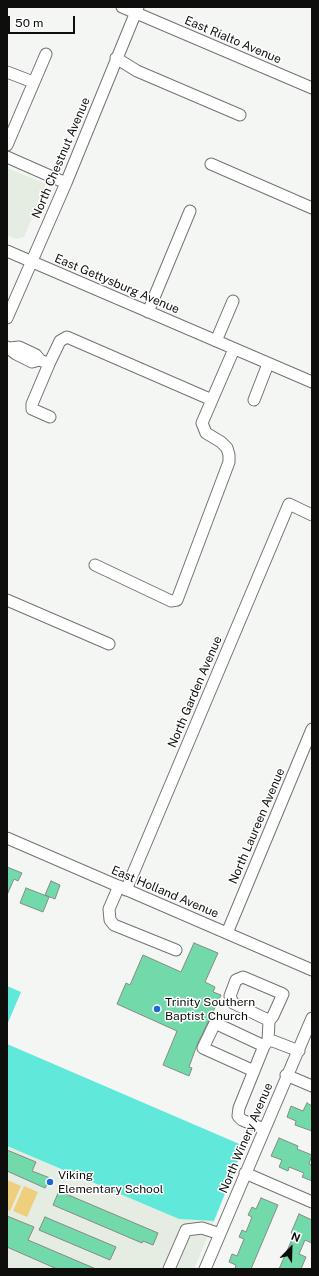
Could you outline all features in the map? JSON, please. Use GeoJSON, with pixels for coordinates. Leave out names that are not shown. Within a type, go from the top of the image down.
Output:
{"type":"FeatureCollection","features":[{"type":"Feature","properties":{"kind":"street","name":"East Rialto Avenue"},"geometry":{"type":"LineString","coordinates":[[122,7],[137,10],[312,88]]}},
{"type":"Feature","properties":{"kind":"street","name":"North Chestnut Avenue"},"geometry":{"type":"LineString","coordinates":[[7,318],[66,182],[137,10]]}},
{"type":"Feature","properties":{"kind":"street"},"geometry":{"type":"LineString","coordinates":[[7,145],[46,54]]}},
{"type":"Feature","properties":{"kind":"street"},"geometry":{"type":"LineString","coordinates":[[116,58],[137,71],[240,115]]}},
{"type":"Feature","properties":{"kind":"street"},"geometry":{"type":"LineString","coordinates":[[7,72],[33,82]]}},
{"type":"Feature","properties":{"kind":"street"},"geometry":{"type":"LineString","coordinates":[[7,157],[66,182]]}},
{"type":"Feature","properties":{"kind":"street"},"geometry":{"type":"LineString","coordinates":[[211,164],[312,208]]}},
{"type":"Feature","properties":{"kind":"street"},"geometry":{"type":"LineString","coordinates":[[148,312],[190,211]]}},
{"type":"Feature","properties":{"kind":"street","name":"East Gettysburg Avenue"},"geometry":{"type":"LineString","coordinates":[[7,251],[312,382]]}},
{"type":"Feature","properties":{"kind":"street"},"geometry":{"type":"LineString","coordinates":[[216,341],[233,301]]}},
{"type":"Feature","properties":{"kind":"street"},"geometry":{"type":"LineString","coordinates":[[50,418],[32,409],[32,404],[44,362],[60,341],[67,337],[212,400]]}},
{"type":"Feature","properties":{"kind":"street"},"geometry":{"type":"LineString","coordinates":[[9,348],[16,354],[32,362],[44,362]]}},
{"type":"Feature","properties":{"kind":"street"},"geometry":{"type":"LineString","coordinates":[[94,565],[171,601],[177,600],[229,462],[230,455],[227,448],[221,442],[206,433],[202,423],[234,349]]}},
{"type":"Feature","properties":{"kind":"street"},"geometry":{"type":"LineString","coordinates":[[254,400],[268,364]]}},
{"type":"Feature","properties":{"kind":"street","name":"North Garden Avenue"},"geometry":{"type":"LineString","coordinates":[[176,950],[114,925],[110,920],[109,909],[122,888],[289,504],[312,515]]}},
{"type":"Feature","properties":{"kind":"street"},"geometry":{"type":"LineString","coordinates":[[7,600],[110,644]]}},
{"type":"Feature","properties":{"kind":"street","name":"North Laureen Avenue"},"geometry":{"type":"LineString","coordinates":[[227,933],[312,729]]}},
{"type":"Feature","properties":{"kind":"street","name":"East Holland Avenue"},"geometry":{"type":"LineString","coordinates":[[7,838],[312,970]]}},
{"type":"Feature","properties":{"kind":"street"},"geometry":{"type":"LineString","coordinates":[[264,1129],[242,1120],[238,1116],[239,1108],[266,1044],[269,1020],[273,1016],[283,994],[243,977],[236,980],[230,996],[233,1003],[266,1019]]}},
{"type":"Feature","properties":{"kind":"street","name":"North Winery Avenue"},"geometry":{"type":"LineString","coordinates":[[205,1269],[286,1075],[299,1051],[312,1018]]}},
{"type":"Feature","properties":{"kind":"street"},"geometry":{"type":"LineString","coordinates":[[254,1072],[203,1048],[215,1023],[266,1044],[273,1041],[299,1051]]}},
{"type":"Feature","properties":{"kind":"street"},"geometry":{"type":"LineString","coordinates":[[286,1075],[312,1086]]}},
{"type":"Feature","properties":{"kind":"street"},"geometry":{"type":"LineString","coordinates":[[245,1173],[312,1202]]}},
{"type":"Feature","properties":{"kind":"street"},"geometry":{"type":"LineString","coordinates":[[169,1269],[186,1230],[202,1228],[220,1234]]}},
{"type":"Feature","properties":{"kind":"shaded area"},"geometry":{"type":"Polygon","coordinates":[[[7,168],[46,184],[24,237],[17,239],[7,235],[7,168]]]}},
{"type":"Feature","properties":{"kind":"shaded area","name":"Viking Elementary School"},"geometry":{"type":"Polygon","coordinates":[[[7,1146],[179,1219],[214,1221],[194,1269],[7,1269],[7,1146]]]}},
{"type":"Feature","properties":{"kind":"shaded area"},"geometry":{"type":"Polygon","coordinates":[[[7,1180],[21,1186],[10,1211],[7,1210],[7,1180]]]}},
{"type":"Feature","properties":{"kind":"shaded area"},"geometry":{"type":"Polygon","coordinates":[[[24,1186],[38,1192],[27,1217],[13,1211],[24,1186]]]}},
{"type":"Feature","properties":{"kind":"water"},"geometry":{"type":"Polygon","coordinates":[[[7,986],[21,992],[7,1025],[7,986]]]}},
{"type":"Feature","properties":{"kind":"water"},"geometry":{"type":"Polygon","coordinates":[[[7,1044],[244,1146],[214,1221],[179,1219],[7,1146],[7,1044]]]}},
{"type":"Feature","properties":{"kind":"building"},"geometry":{"type":"Polygon","coordinates":[[[7,867],[22,873],[18,881],[14,879],[7,895],[7,867]]]}},
{"type":"Feature","properties":{"kind":"building"},"geometry":{"type":"Polygon","coordinates":[[[51,881],[60,885],[55,899],[45,895],[51,881]]]}},
{"type":"Feature","properties":{"kind":"building"},"geometry":{"type":"Polygon","coordinates":[[[26,888],[49,897],[43,912],[20,903],[26,888]]]}},
{"type":"Feature","properties":{"kind":"building"},"geometry":{"type":"Polygon","coordinates":[[[194,943],[218,953],[205,982],[215,987],[213,992],[221,995],[197,1045],[189,1067],[192,1068],[189,1076],[163,1065],[177,1031],[117,1004],[126,983],[130,985],[143,955],[181,972],[194,943]]]}},
{"type":"Feature","properties":{"kind":"building"},"geometry":{"type":"Polygon","coordinates":[[[307,1103],[312,1106],[312,1131],[295,1125],[296,1121],[287,1117],[291,1106],[303,1111],[307,1103]]]}},
{"type":"Feature","properties":{"kind":"building"},"geometry":{"type":"Polygon","coordinates":[[[279,1138],[298,1146],[297,1149],[312,1155],[309,1164],[312,1165],[312,1181],[302,1177],[304,1173],[289,1167],[288,1171],[279,1167],[282,1160],[271,1156],[279,1138]]]}},
{"type":"Feature","properties":{"kind":"building"},"geometry":{"type":"Polygon","coordinates":[[[7,1150],[36,1162],[32,1171],[50,1178],[45,1188],[7,1171],[7,1150]]]}},
{"type":"Feature","properties":{"kind":"building"},"geometry":{"type":"Polygon","coordinates":[[[59,1191],[158,1233],[153,1245],[143,1241],[142,1243],[53,1205],[59,1191]]]}},
{"type":"Feature","properties":{"kind":"building"},"geometry":{"type":"Polygon","coordinates":[[[261,1198],[278,1205],[251,1269],[235,1269],[236,1265],[229,1262],[232,1254],[237,1256],[244,1239],[239,1237],[242,1230],[246,1232],[252,1217],[248,1215],[252,1207],[256,1209],[261,1198]]]}},
{"type":"Feature","properties":{"kind":"building"},"geometry":{"type":"Polygon","coordinates":[[[299,1214],[312,1220],[312,1243],[305,1240],[299,1254],[306,1257],[301,1269],[279,1269],[294,1235],[291,1233],[299,1214]]]}},
{"type":"Feature","properties":{"kind":"building"},"geometry":{"type":"Polygon","coordinates":[[[7,1216],[34,1227],[28,1240],[96,1269],[57,1269],[7,1247],[7,1216]]]}},
{"type":"Feature","properties":{"kind":"building"},"geometry":{"type":"Polygon","coordinates":[[[45,1217],[116,1247],[110,1260],[39,1230],[45,1217]]]}},
{"type":"Feature","properties":{"kind":"place","name":"Trinity Southern Baptist Church"},"geometry":{"type":"Point","coordinates":[157,1009]}},
{"type":"Feature","properties":{"kind":"place","name":"Viking Elementary School"},"geometry":{"type":"Point","coordinates":[50,1182]}}]}
